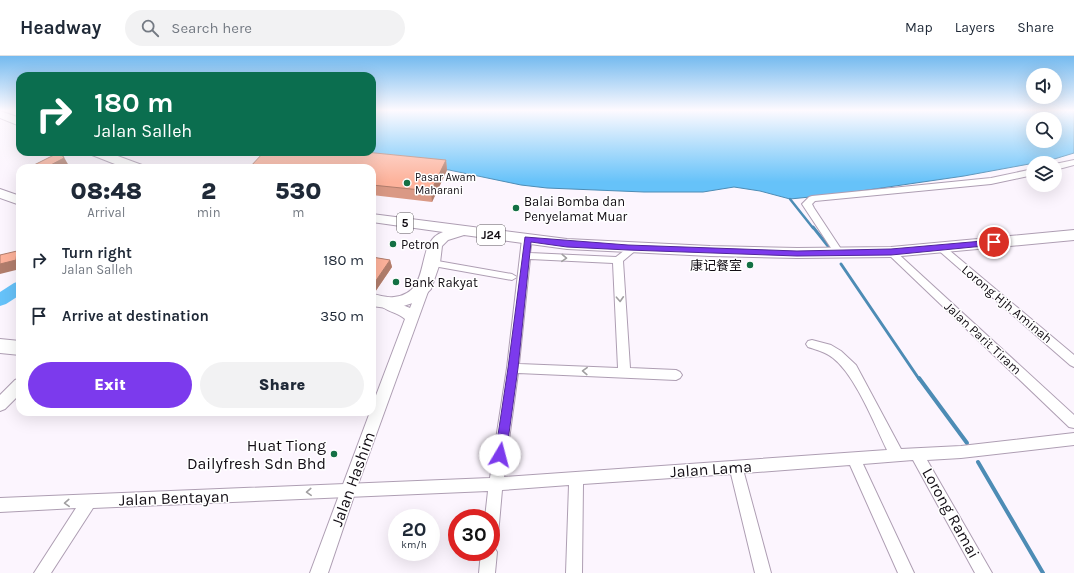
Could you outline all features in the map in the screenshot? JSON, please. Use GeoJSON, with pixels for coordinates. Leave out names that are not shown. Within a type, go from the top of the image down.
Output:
{"type":"FeatureCollection","features":[{"type":"Feature","properties":{"kind":"main road"},"geometry":{"type":"LineString","coordinates":[[106,156],[127,164]]}},
{"type":"Feature","properties":{"kind":"main road"},"geometry":{"type":"LineString","coordinates":[[0,194],[16,200]]}},
{"type":"Feature","properties":{"kind":"main road","name":"5"},"geometry":{"type":"LineString","coordinates":[[376,219],[460,231]]}},
{"type":"Feature","properties":{"kind":"main road","name":"5"},"geometry":{"type":"LineString","coordinates":[[416,224],[431,233],[435,245]]}},
{"type":"Feature","properties":{"kind":"main road"},"geometry":{"type":"LineString","coordinates":[[379,301],[408,299],[423,289],[432,262],[435,245],[443,237],[460,231]]}},
{"type":"Feature","properties":{"kind":"main road","name":"J24"},"geometry":{"type":"LineString","coordinates":[[460,231],[567,244],[633,248],[797,253],[891,252],[1074,235]]}},
{"type":"Feature","properties":{"kind":"main road"},"geometry":{"type":"LineString","coordinates":[[0,346],[16,348]]}},
{"type":"Feature","properties":{"kind":"street"},"geometry":{"type":"LineString","coordinates":[[1062,165],[1074,162]]}},
{"type":"Feature","properties":{"kind":"street"},"geometry":{"type":"LineString","coordinates":[[838,252],[809,208],[807,204],[809,201],[831,196],[990,180],[1026,173]]}},
{"type":"Feature","properties":{"kind":"street"},"geometry":{"type":"LineString","coordinates":[[494,509],[513,368],[527,239]]}},
{"type":"Feature","properties":{"kind":"street","name":"Lorong Hjh Aminah"},"geometry":{"type":"LineString","coordinates":[[940,247],[1074,362]]}},
{"type":"Feature","properties":{"kind":"street"},"geometry":{"type":"LineString","coordinates":[[525,256],[618,260],[633,248]]}},
{"type":"Feature","properties":{"kind":"street","name":"Jalan Parit Tiram"},"geometry":{"type":"LineString","coordinates":[[891,252],[1074,424]]}},
{"type":"Feature","properties":{"kind":"street"},"geometry":{"type":"LineString","coordinates":[[618,260],[624,372]]}},
{"type":"Feature","properties":{"kind":"street"},"geometry":{"type":"LineString","coordinates":[[432,262],[512,277]]}},
{"type":"Feature","properties":{"kind":"street","name":"Jalan Hashim"},"geometry":{"type":"LineString","coordinates":[[376,415],[423,289]]}},
{"type":"Feature","properties":{"kind":"street"},"geometry":{"type":"LineString","coordinates":[[379,301],[405,311],[412,318]]}},
{"type":"Feature","properties":{"kind":"street"},"geometry":{"type":"LineString","coordinates":[[812,344],[827,348],[837,354],[852,368],[897,455]]}},
{"type":"Feature","properties":{"kind":"street"},"geometry":{"type":"LineString","coordinates":[[513,368],[676,375]]}},
{"type":"Feature","properties":{"kind":"street"},"geometry":{"type":"LineString","coordinates":[[0,405],[16,388]]}},
{"type":"Feature","properties":{"kind":"street","name":"Jalan Hashim"},"geometry":{"type":"LineString","coordinates":[[319,573],[376,416]]}},
{"type":"Feature","properties":{"kind":"street","name":"Jalan Lama"},"geometry":{"type":"LineString","coordinates":[[348,490],[496,484],[736,468],[854,458],[961,452],[1074,439]]}},
{"type":"Feature","properties":{"kind":"street","name":"Lorong Ramai"},"geometry":{"type":"LineString","coordinates":[[918,454],[984,573]]}},
{"type":"Feature","properties":{"kind":"street"},"geometry":{"type":"LineString","coordinates":[[854,458],[906,573]]}},
{"type":"Feature","properties":{"kind":"street"},"geometry":{"type":"LineString","coordinates":[[736,468],[763,573]]}},
{"type":"Feature","properties":{"kind":"street"},"geometry":{"type":"LineString","coordinates":[[574,573],[576,479]]}},
{"type":"Feature","properties":{"kind":"street","name":"Jalan Bentayan"},"geometry":{"type":"LineString","coordinates":[[0,506],[348,490]]}},
{"type":"Feature","properties":{"kind":"street"},"geometry":{"type":"LineString","coordinates":[[42,573],[89,502]]}},
{"type":"Feature","properties":{"kind":"street"},"geometry":{"type":"LineString","coordinates":[[487,573],[488,561]]}},
{"type":"Feature","properties":{"kind":"water"},"geometry":{"type":"Polygon","coordinates":[[[376,134],[1026,134],[1026,148],[1062,148],[1062,134],[1074,134],[1074,153],[1062,157],[1026,156],[1026,165],[964,176],[840,194],[790,199],[760,191],[734,187],[703,192],[644,192],[547,188],[521,185],[449,170],[314,156],[376,156],[376,134]]]}},
{"type":"Feature","properties":{"kind":"building"},"geometry":{"type":"Polygon","coordinates":[[[376,153],[446,160],[431,191],[376,185],[376,164],[253,164],[260,156],[376,156],[376,153]]]}},
{"type":"Feature","properties":{"kind":"building"},"geometry":{"type":"Polygon","coordinates":[[[52,156],[63,156],[64,158],[53,164],[36,164],[52,156]]]}},
{"type":"Feature","properties":{"kind":"building"},"geometry":{"type":"Polygon","coordinates":[[[16,251],[16,260],[0,264],[0,255],[16,251]]]}},
{"type":"Feature","properties":{"kind":"building"},"geometry":{"type":"Polygon","coordinates":[[[376,258],[390,260],[376,281],[376,258]]]}},
{"type":"Feature","properties":{"kind":"waterway"},"geometry":{"type":"LineString","coordinates":[[790,199],[813,228]]}},
{"type":"Feature","properties":{"kind":"waterway"},"geometry":{"type":"LineString","coordinates":[[813,227],[828,246]]}},
{"type":"Feature","properties":{"kind":"waterway"},"geometry":{"type":"LineString","coordinates":[[841,264],[919,379]]}},
{"type":"Feature","properties":{"kind":"waterway"},"geometry":{"type":"LineString","coordinates":[[0,300],[16,290]]}},
{"type":"Feature","properties":{"kind":"waterway"},"geometry":{"type":"LineString","coordinates":[[919,378],[967,443]]}},
{"type":"Feature","properties":{"kind":"waterway"},"geometry":{"type":"LineString","coordinates":[[978,462],[1043,573]]}},
{"type":"Feature","properties":{"kind":"place","name":"Pasar Awam Maharani"},"geometry":{"type":"Point","coordinates":[407,183]}},
{"type":"Feature","properties":{"kind":"place","name":"Balai Bomba dan Penyelamat Muar"},"geometry":{"type":"Point","coordinates":[516,208]}},
{"type":"Feature","properties":{"kind":"place","name":"Petron"},"geometry":{"type":"Point","coordinates":[393,244]}},
{"type":"Feature","properties":{"kind":"place","name":"康记餐室"},"geometry":{"type":"Point","coordinates":[750,265]}},
{"type":"Feature","properties":{"kind":"place","name":"Bank Rakyat"},"geometry":{"type":"Point","coordinates":[396,282]}},
{"type":"Feature","properties":{"kind":"place","name":"Huat Tiong Dailyfresh Sdn Bhd"},"geometry":{"type":"Point","coordinates":[334,454]}},
{"type":"Feature","properties":{"kind":"route"},"geometry":{"type":"LineString","coordinates":[[500,455],[513,368],[527,239],[567,244],[628,248],[797,253],[891,252],[994,242]]}}]}
